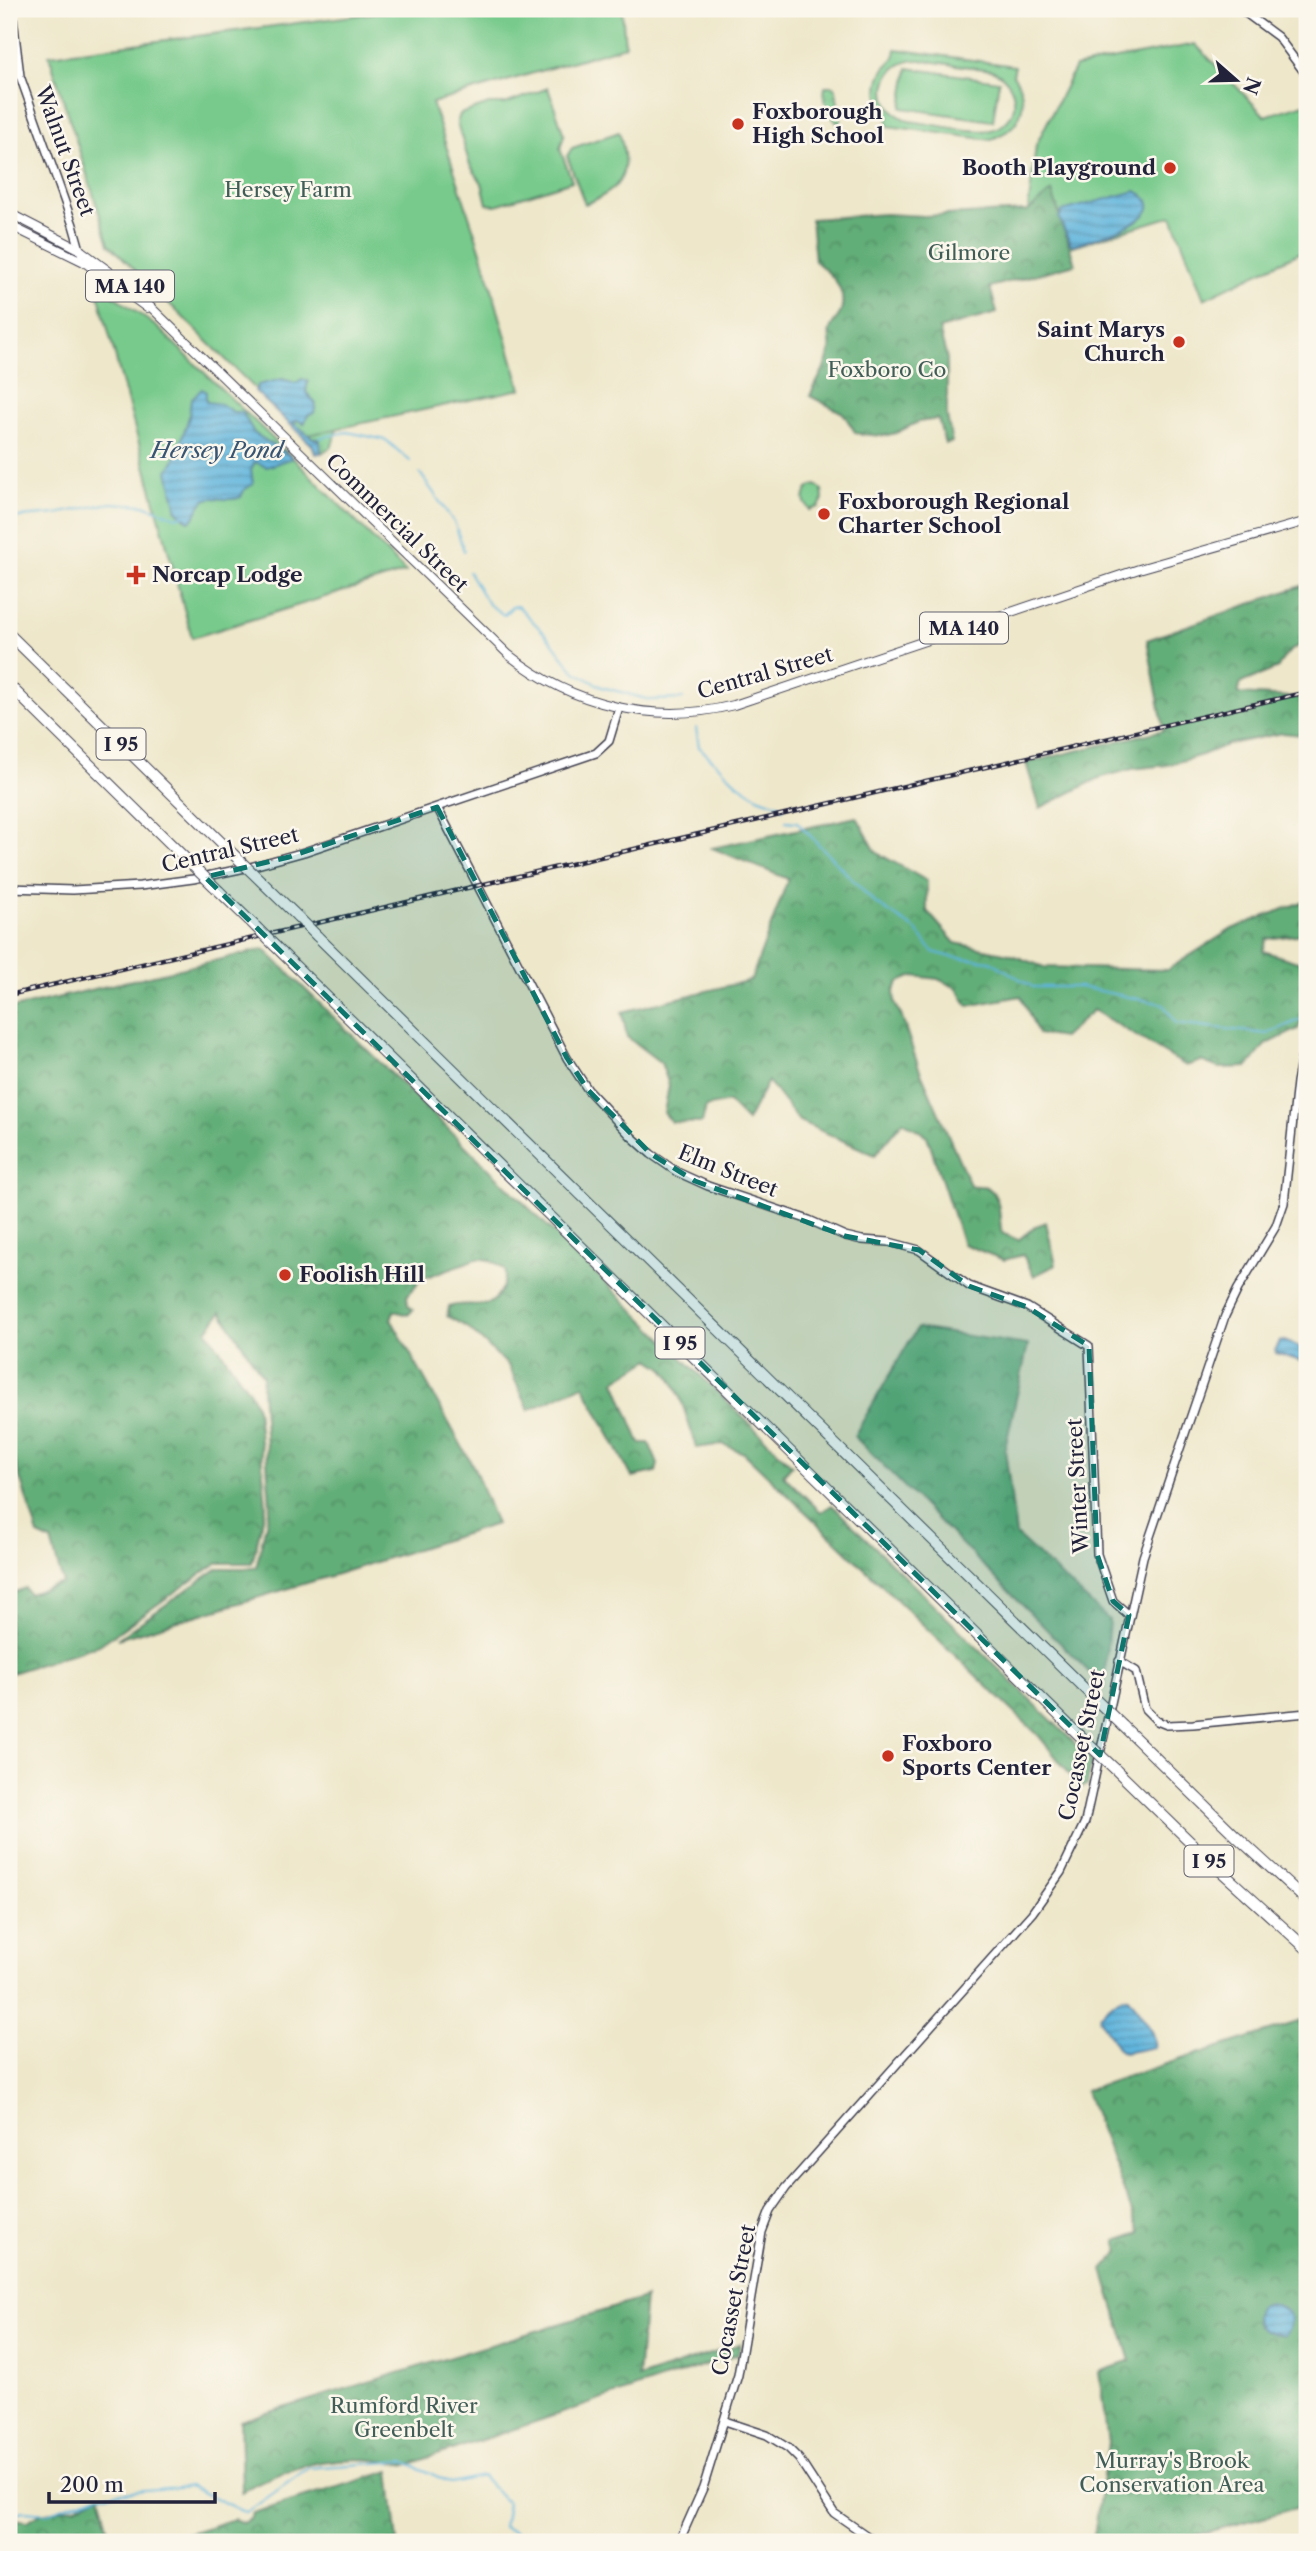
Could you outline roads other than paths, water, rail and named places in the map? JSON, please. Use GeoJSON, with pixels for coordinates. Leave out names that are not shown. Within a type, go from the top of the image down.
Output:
{"type":"FeatureCollection","features":[{"type":"Feature","properties":{"kind":"highway","name":"I 95"},"geometry":{"type":"LineString","coordinates":[[9,634],[1221,1823],[1307,1901]]}},
{"type":"Feature","properties":{"kind":"highway","name":"I 95"},"geometry":{"type":"LineString","coordinates":[[9,685],[1085,1741],[1212,1863],[1307,1949]]}},
{"type":"Feature","properties":{"kind":"main road","name":"Walnut Street"},"geometry":{"type":"LineString","coordinates":[[12,9],[20,76],[74,225],[84,262]]}},
{"type":"Feature","properties":{"kind":"main road"},"geometry":{"type":"LineString","coordinates":[[1240,9],[1278,37],[1307,76]]}},
{"type":"Feature","properties":{"kind":"main road","name":"Commercial Street"},"geometry":{"type":"LineString","coordinates":[[9,213],[79,249],[130,285],[509,655],[555,685],[580,697],[619,708]]}},
{"type":"Feature","properties":{"kind":"main road","name":"Commercial Street"},"geometry":{"type":"LineString","coordinates":[[9,225],[84,262],[174,329]]}},
{"type":"Feature","properties":{"kind":"main road","name":"Central Street"},"geometry":{"type":"LineString","coordinates":[[9,888],[111,888],[203,878],[289,857],[599,752],[610,738],[619,708],[676,713],[707,711],[739,704],[1139,569],[1307,521]]}},
{"type":"Feature","properties":{"kind":"main road","name":"Elm Street"},"geometry":{"type":"LineString","coordinates":[[437,807],[566,1058],[587,1090],[665,1166],[695,1181],[809,1220],[845,1236],[889,1242],[919,1251],[969,1286],[1027,1307],[1089,1346]]}},
{"type":"Feature","properties":{"kind":"main road","name":"Cocasset Street"},"geometry":{"type":"LineString","coordinates":[[680,2542],[700,2498],[743,2356],[762,2232],[770,2211],[786,2189],[1000,1950],[1052,1887],[1076,1844],[1087,1816],[1129,1615],[1147,1544],[1225,1316],[1280,1215],[1286,1190],[1297,1082],[1307,1030]]}},
{"type":"Feature","properties":{"kind":"main road","name":"Winter Street"},"geometry":{"type":"LineString","coordinates":[[1089,1346],[1097,1554],[1113,1601],[1129,1615]]}},
{"type":"Feature","properties":{"kind":"main road"},"geometry":{"type":"LineString","coordinates":[[1119,1661],[1136,1671],[1145,1709],[1160,1723],[1193,1724],[1307,1713]]}},
{"type":"Feature","properties":{"kind":"main road"},"geometry":{"type":"LineString","coordinates":[[725,2421],[768,2435],[788,2448],[799,2459],[834,2513],[876,2542]]}},
{"type":"Feature","properties":{"kind":"water"},"geometry":{"type":"Polygon","coordinates":[[[1136,191],[1148,200],[1149,209],[1141,218],[1113,232],[1073,245],[1070,243],[1059,218],[1062,211],[1136,191]]]}},
{"type":"Feature","properties":{"kind":"water","name":"Hersey Pond"},"geometry":{"type":"Polygon","coordinates":[[[282,379],[296,383],[302,379],[308,381],[306,392],[316,404],[314,413],[308,415],[304,424],[298,420],[293,422],[320,441],[321,453],[315,454],[313,446],[255,391],[258,385],[282,379]]]}},
{"type":"Feature","properties":{"kind":"water","name":"Hersey Pond"},"geometry":{"type":"Polygon","coordinates":[[[202,389],[206,392],[206,402],[221,404],[233,412],[242,412],[254,433],[293,458],[267,467],[255,462],[251,470],[253,484],[244,490],[241,497],[209,498],[189,521],[177,511],[168,471],[175,459],[189,417],[191,399],[202,389]]]}},
{"type":"Feature","properties":{"kind":"water"},"geometry":{"type":"Polygon","coordinates":[[[1284,1341],[1302,1348],[1305,1356],[1307,1353],[1307,1359],[1300,1361],[1276,1353],[1279,1342],[1284,1341]]]}},
{"type":"Feature","properties":{"kind":"water"},"geometry":{"type":"Polygon","coordinates":[[[1122,1996],[1128,1997],[1146,2021],[1154,2047],[1124,2053],[1118,2049],[1099,2015],[1122,1996]]]}},
{"type":"Feature","properties":{"kind":"water"},"geometry":{"type":"Polygon","coordinates":[[[1270,2303],[1282,2308],[1290,2316],[1290,2325],[1283,2336],[1263,2329],[1256,2322],[1258,2307],[1270,2303]]]}},
{"type":"Feature","properties":{"kind":"waterway"},"geometry":{"type":"LineString","coordinates":[[319,438],[347,432],[386,440],[410,461]]}},
{"type":"Feature","properties":{"kind":"waterway"},"geometry":{"type":"LineString","coordinates":[[420,473],[455,524],[464,551]]}},
{"type":"Feature","properties":{"kind":"waterway"},"geometry":{"type":"LineString","coordinates":[[9,518],[56,514],[111,503],[144,505],[176,517],[183,515]]}},
{"type":"Feature","properties":{"kind":"waterway"},"geometry":{"type":"LineString","coordinates":[[469,572],[488,604],[504,615],[512,607],[518,606],[548,637],[574,671],[602,687],[650,700],[683,699]]}},
{"type":"Feature","properties":{"kind":"waterway"},"geometry":{"type":"LineString","coordinates":[[696,728],[699,747],[738,784],[783,809]]}},
{"type":"Feature","properties":{"kind":"waterway"},"geometry":{"type":"LineString","coordinates":[[786,821],[797,822],[874,902],[916,930],[933,952],[990,961],[1033,987],[1080,987],[1163,1004],[1176,1023],[1267,1034],[1304,1018]]}},
{"type":"Feature","properties":{"kind":"waterway"},"geometry":{"type":"LineString","coordinates":[[9,2521],[10,2514],[25,2511],[47,2513],[101,2494],[189,2486],[246,2513],[308,2468],[404,2461],[451,2483],[482,2476],[507,2503],[503,2527],[534,2542]]}},
{"type":"Feature","properties":{"kind":"railway"},"geometry":{"type":"LineString","coordinates":[[9,995],[1307,692]]}},
{"type":"Feature","properties":{"kind":"place","name":"Foxborough High School"},"geometry":{"type":"Point","coordinates":[738,124]}},
{"type":"Feature","properties":{"kind":"place","name":"Booth Playground"},"geometry":{"type":"Point","coordinates":[1170,168]}},
{"type":"Feature","properties":{"kind":"place","name":"Saint Marys Church"},"geometry":{"type":"Point","coordinates":[1179,342]}},
{"type":"Feature","properties":{"kind":"place","name":"Foxborough Regional Charter School"},"geometry":{"type":"Point","coordinates":[824,514]}},
{"type":"Feature","properties":{"kind":"place","name":"Norcap Lodge"},"geometry":{"type":"Point","coordinates":[136,575]}},
{"type":"Feature","properties":{"kind":"place","name":"Foolish Hill"},"geometry":{"type":"Point","coordinates":[285,1275]}},
{"type":"Feature","properties":{"kind":"place","name":"Foxboro Sports Center"},"geometry":{"type":"Point","coordinates":[888,1756]}},
{"type":"Feature","properties":{"kind":"park label","name":"Hersey Farm"},"geometry":{"type":"Point","coordinates":[288,190]}},
{"type":"Feature","properties":{"kind":"park label","name":"Gilmore"},"geometry":{"type":"Point","coordinates":[969,253]}},
{"type":"Feature","properties":{"kind":"park label","name":"Foxboro Co"},"geometry":{"type":"Point","coordinates":[887,370]}},
{"type":"Feature","properties":{"kind":"park label","name":"Rumford River Greenbelt"},"geometry":{"type":"Point","coordinates":[404,2418]}},
{"type":"Feature","properties":{"kind":"park label","name":"Murray's Brook Conservation Area"},"geometry":{"type":"Point","coordinates":[1172,2473]}}]}
